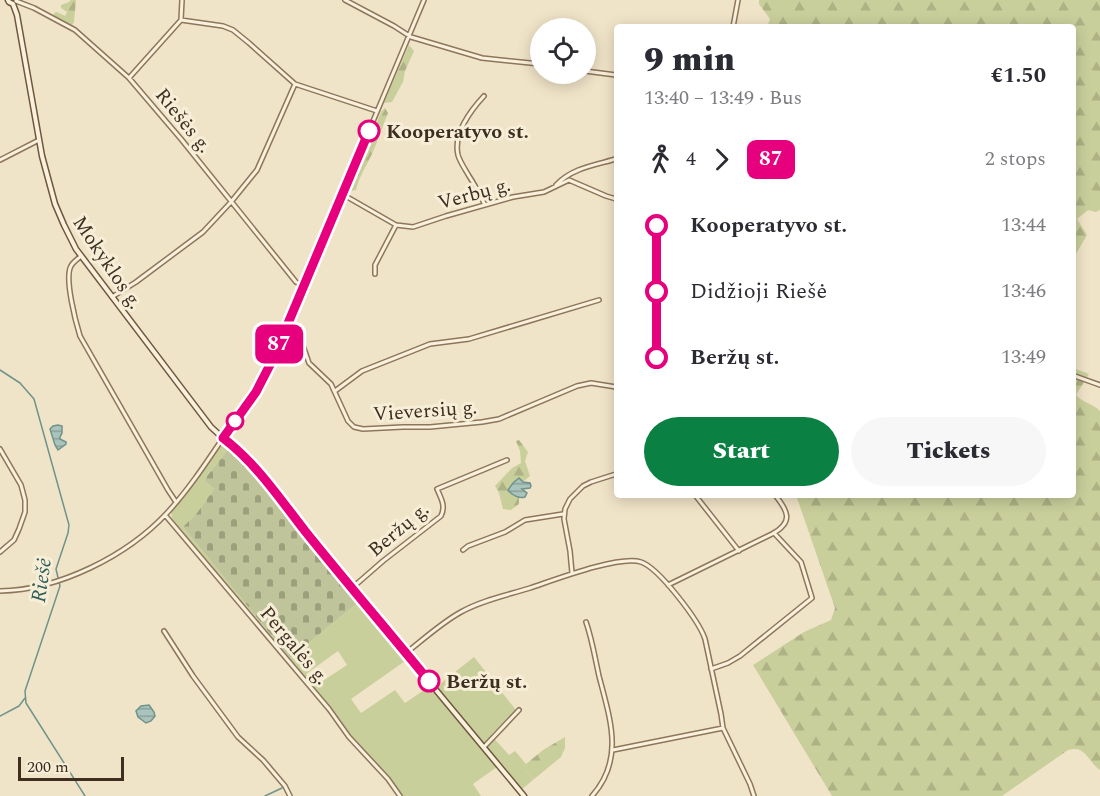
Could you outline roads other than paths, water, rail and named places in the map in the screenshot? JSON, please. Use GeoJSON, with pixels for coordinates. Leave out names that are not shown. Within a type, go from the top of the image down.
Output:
{"type":"FeatureCollection","features":[{"type":"Feature","properties":{"kind":"main road"},"geometry":{"type":"LineString","coordinates":[[8,0],[15,2]]}},
{"type":"Feature","properties":{"kind":"main road","name":"Mokyklos g."},"geometry":{"type":"LineString","coordinates":[[15,2],[43,162],[55,204],[81,256],[211,427],[262,477],[406,652]]}},
{"type":"Feature","properties":{"kind":"main road"},"geometry":{"type":"LineString","coordinates":[[406,652],[524,796]]}},
{"type":"Feature","properties":{"kind":"street"},"geometry":{"type":"LineString","coordinates":[[181,20],[182,0]]}},
{"type":"Feature","properties":{"kind":"street"},"geometry":{"type":"LineString","coordinates":[[345,0],[409,36],[482,58],[530,63]]}},
{"type":"Feature","properties":{"kind":"street"},"geometry":{"type":"LineString","coordinates":[[0,591],[56,581],[95,565],[145,533],[165,515],[191,484],[261,384],[424,0]]}},
{"type":"Feature","properties":{"kind":"street"},"geometry":{"type":"LineString","coordinates":[[734,24],[738,0]]}},
{"type":"Feature","properties":{"kind":"street","name":"Riešės g."},"geometry":{"type":"LineString","coordinates":[[15,2],[34,8],[75,30],[129,78],[296,282],[304,286]]}},
{"type":"Feature","properties":{"kind":"street"},"geometry":{"type":"LineString","coordinates":[[129,78],[181,20],[223,26],[233,30],[295,84],[377,111]]}},
{"type":"Feature","properties":{"kind":"street"},"geometry":{"type":"LineString","coordinates":[[596,72],[614,75]]}},
{"type":"Feature","properties":{"kind":"street"},"geometry":{"type":"LineString","coordinates":[[112,297],[203,232],[231,202],[257,170],[295,84]]}},
{"type":"Feature","properties":{"kind":"street"},"geometry":{"type":"LineString","coordinates":[[484,96],[476,105],[457,139],[460,160],[485,205]]}},
{"type":"Feature","properties":{"kind":"street"},"geometry":{"type":"LineString","coordinates":[[0,160],[39,141]]}},
{"type":"Feature","properties":{"kind":"street"},"geometry":{"type":"LineString","coordinates":[[555,186],[561,179],[577,170],[614,160]]}},
{"type":"Feature","properties":{"kind":"street","name":"Verbų g."},"geometry":{"type":"LineString","coordinates":[[396,225],[413,227],[513,197],[543,192],[569,180],[614,198]]}},
{"type":"Feature","properties":{"kind":"street"},"geometry":{"type":"LineString","coordinates":[[342,194],[396,225],[375,265],[375,274]]}},
{"type":"Feature","properties":{"kind":"street"},"geometry":{"type":"LineString","coordinates":[[81,256],[70,267],[69,278],[74,317],[80,336],[176,502]]}},
{"type":"Feature","properties":{"kind":"street"},"geometry":{"type":"LineString","coordinates":[[335,391],[362,371],[430,344],[469,339],[598,300]]}},
{"type":"Feature","properties":{"kind":"street","name":"Vieversių g."},"geometry":{"type":"LineString","coordinates":[[287,326],[302,340],[309,363],[331,384],[348,421],[354,427],[363,429],[430,427],[482,422],[499,419],[577,386],[591,383],[614,387]]}},
{"type":"Feature","properties":{"kind":"street"},"geometry":{"type":"LineString","coordinates":[[1076,376],[1100,385]]}},
{"type":"Feature","properties":{"kind":"street"},"geometry":{"type":"LineString","coordinates":[[0,449],[21,485],[25,512],[14,540],[0,552]]}},
{"type":"Feature","properties":{"kind":"street","name":"Beržų g."},"geometry":{"type":"LineString","coordinates":[[352,588],[441,516],[443,504],[437,489],[507,460]]}},
{"type":"Feature","properties":{"kind":"street"},"geometry":{"type":"LineString","coordinates":[[572,573],[563,514],[570,499],[583,486],[614,475]]}},
{"type":"Feature","properties":{"kind":"street"},"geometry":{"type":"LineString","coordinates":[[697,498],[739,551]]}},
{"type":"Feature","properties":{"kind":"street"},"geometry":{"type":"LineString","coordinates":[[668,585],[783,527],[787,518],[785,508],[777,498]]}},
{"type":"Feature","properties":{"kind":"street"},"geometry":{"type":"LineString","coordinates":[[463,550],[505,532],[525,520],[563,514]]}},
{"type":"Feature","properties":{"kind":"street","name":"Pergalės g."},"geometry":{"type":"LineString","coordinates":[[165,515],[329,709],[349,738],[388,779],[400,796]]}},
{"type":"Feature","properties":{"kind":"street"},"geometry":{"type":"LineString","coordinates":[[711,669],[740,657],[812,598],[801,562],[774,533]]}},
{"type":"Feature","properties":{"kind":"street"},"geometry":{"type":"LineString","coordinates":[[406,652],[462,611],[572,573],[635,560],[649,566],[668,585],[702,630],[723,728],[754,796]]}},
{"type":"Feature","properties":{"kind":"street"},"geometry":{"type":"LineString","coordinates":[[586,622],[610,719],[613,750],[606,777],[592,796]]}},
{"type":"Feature","properties":{"kind":"street"},"geometry":{"type":"LineString","coordinates":[[164,631],[193,676],[238,737],[263,760],[285,786],[290,796]]}},
{"type":"Feature","properties":{"kind":"street"},"geometry":{"type":"LineString","coordinates":[[484,747],[519,710]]}},
{"type":"Feature","properties":{"kind":"street"},"geometry":{"type":"LineString","coordinates":[[613,750],[723,728]]}},
{"type":"Feature","properties":{"kind":"water"},"geometry":{"type":"Polygon","coordinates":[[[58,425],[62,426],[60,439],[66,444],[58,450],[50,429],[58,425]]]}},
{"type":"Feature","properties":{"kind":"water"},"geometry":{"type":"Polygon","coordinates":[[[519,478],[523,482],[530,483],[531,486],[522,489],[527,493],[525,497],[516,496],[508,490],[519,478]]]}},
{"type":"Feature","properties":{"kind":"water"},"geometry":{"type":"Polygon","coordinates":[[[149,705],[155,716],[146,723],[138,717],[136,711],[141,706],[149,705]]]}},
{"type":"Feature","properties":{"kind":"waterway","name":"Riešė"},"geometry":{"type":"LineString","coordinates":[[0,370],[20,383],[34,399],[69,525],[56,569],[60,586],[25,691],[26,703],[85,796]]}},
{"type":"Feature","properties":{"kind":"waterway"},"geometry":{"type":"LineString","coordinates":[[0,716],[19,706],[25,698]]}},
{"type":"Feature","properties":{"kind":"waterway"},"geometry":{"type":"LineString","coordinates":[[265,796],[282,788]]}},
{"type":"Feature","properties":{"kind":"place","name":"Kooperatyvo st."},"geometry":{"type":"Point","coordinates":[369,131]}},
{"type":"Feature","properties":{"kind":"place","name":"Beržų st."},"geometry":{"type":"Point","coordinates":[429,681]}}]}
